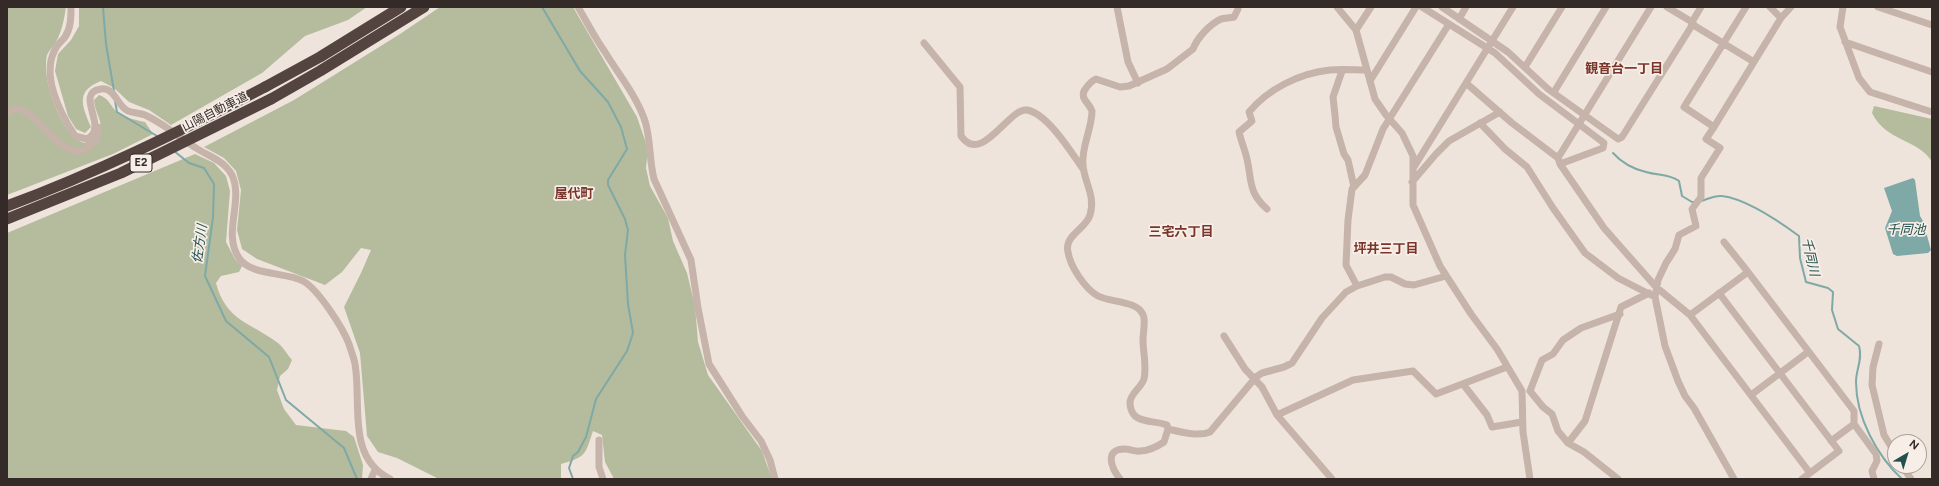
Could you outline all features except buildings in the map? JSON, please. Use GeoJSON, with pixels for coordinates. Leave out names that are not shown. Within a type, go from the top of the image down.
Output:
{"type":"FeatureCollection","features":[{"type":"Feature","properties":{"kind":"highway","name":"山陽自動車道"},"geometry":{"type":"LineString","coordinates":[[7,206],[113,163],[188,128],[320,57],[400,7]]}},
{"type":"Feature","properties":{"kind":"highway","name":"山陽自動車道"},"geometry":{"type":"LineString","coordinates":[[7,219],[121,173],[271,99],[327,67],[424,7]]}},
{"type":"Feature","properties":{"kind":"street"},"geometry":{"type":"LineString","coordinates":[[71,7],[70,29],[65,38],[57,46],[51,60],[49,74],[61,114],[75,136],[80,138],[90,138],[96,130],[96,123]]}},
{"type":"Feature","properties":{"kind":"street"},"geometry":{"type":"LineString","coordinates":[[578,7],[605,53],[626,82],[644,120],[651,143],[651,165],[654,179],[693,268],[698,308],[709,364],[742,416],[761,441],[770,460],[775,479]]}},
{"type":"Feature","properties":{"kind":"street"},"geometry":{"type":"LineString","coordinates":[[1117,7],[1128,62],[1138,83]]}},
{"type":"Feature","properties":{"kind":"street"},"geometry":{"type":"LineString","coordinates":[[1337,7],[1356,30],[1375,99],[1402,133],[1413,156],[1413,205],[1446,276],[1471,314],[1497,349],[1522,391],[1522,422],[1530,479]]}},
{"type":"Feature","properties":{"kind":"street"},"geometry":{"type":"LineString","coordinates":[[1356,30],[1371,7]]}},
{"type":"Feature","properties":{"kind":"street"},"geometry":{"type":"LineString","coordinates":[[1370,81],[1416,7]]}},
{"type":"Feature","properties":{"kind":"street"},"geometry":{"type":"LineString","coordinates":[[1422,7],[1506,62],[1539,94],[1604,143],[1603,148],[1559,161]]}},
{"type":"Feature","properties":{"kind":"street"},"geometry":{"type":"LineString","coordinates":[[1442,7],[1508,52],[1554,92],[1618,139],[1622,137],[1691,27],[1692,22],[1701,7]]}},
{"type":"Feature","properties":{"kind":"street"},"geometry":{"type":"LineString","coordinates":[[1459,19],[1466,7]]}},
{"type":"Feature","properties":{"kind":"street"},"geometry":{"type":"LineString","coordinates":[[1414,168],[1513,7]]}},
{"type":"Feature","properties":{"kind":"street"},"geometry":{"type":"LineString","coordinates":[[1525,67],[1562,7]]}},
{"type":"Feature","properties":{"kind":"street"},"geometry":{"type":"LineString","coordinates":[[1554,92],[1606,7]]}},
{"type":"Feature","properties":{"kind":"street"},"geometry":{"type":"LineString","coordinates":[[1559,161],[1578,124],[1651,7]]}},
{"type":"Feature","properties":{"kind":"street"},"geometry":{"type":"LineString","coordinates":[[1667,7],[1754,62]]}},
{"type":"Feature","properties":{"kind":"street"},"geometry":{"type":"LineString","coordinates":[[1714,126],[1684,107],[1746,7]]}},
{"type":"Feature","properties":{"kind":"street"},"geometry":{"type":"LineString","coordinates":[[1770,7],[1781,18]]}},
{"type":"Feature","properties":{"kind":"street"},"geometry":{"type":"LineString","coordinates":[[1734,479],[1678,381],[1665,346],[1652,295],[1666,263],[1675,249],[1679,235],[1696,226],[1692,209],[1702,197],[1701,178],[1720,148],[1706,140],[1781,18],[1792,7]]}},
{"type":"Feature","properties":{"kind":"street"},"geometry":{"type":"LineString","coordinates":[[1843,7],[1840,27],[1859,78],[1870,92],[1932,112]]}},
{"type":"Feature","properties":{"kind":"street"},"geometry":{"type":"LineString","coordinates":[[1878,7],[1932,25]]}},
{"type":"Feature","properties":{"kind":"street"},"geometry":{"type":"LineString","coordinates":[[1238,9],[1234,17],[1220,20],[1207,30],[1195,44],[1193,49],[1167,69],[1125,88],[1096,79],[1085,88],[1083,97],[1092,111],[1082,162],[1083,170],[1090,190],[1091,212],[1088,221],[1069,240],[1068,253],[1075,269],[1093,293],[1104,299],[1134,306],[1144,318],[1143,339],[1145,371],[1141,386],[1131,399],[1130,406],[1133,414],[1139,419],[1166,425],[1168,429],[1191,434],[1205,434],[1210,432],[1254,379],[1262,374],[1284,367],[1292,362],[1322,318],[1346,292],[1356,286],[1385,277],[1391,277],[1405,284],[1414,285],[1446,276]]}},
{"type":"Feature","properties":{"kind":"street"},"geometry":{"type":"LineString","coordinates":[[1356,286],[1346,266],[1348,220],[1352,189],[1365,175],[1380,134],[1449,24]]}},
{"type":"Feature","properties":{"kind":"street"},"geometry":{"type":"LineString","coordinates":[[1845,42],[1932,72]]}},
{"type":"Feature","properties":{"kind":"street"},"geometry":{"type":"LineString","coordinates":[[924,43],[960,87],[962,102],[961,136],[964,139],[974,143],[985,141],[1019,112],[1027,110],[1040,117],[1052,129],[1083,170]]}},
{"type":"Feature","properties":{"kind":"street"},"geometry":{"type":"LineString","coordinates":[[1267,209],[1256,197],[1251,187],[1247,158],[1238,132],[1252,121],[1249,112],[1262,97],[1296,79],[1328,70],[1367,70]]}},
{"type":"Feature","properties":{"kind":"street"},"geometry":{"type":"LineString","coordinates":[[1342,71],[1333,97],[1335,115],[1343,151],[1348,160],[1354,188]]}},
{"type":"Feature","properties":{"kind":"street"},"geometry":{"type":"LineString","coordinates":[[1466,83],[1559,161],[1604,228],[1656,287],[1690,315],[1810,473]]}},
{"type":"Feature","properties":{"kind":"street"},"geometry":{"type":"LineString","coordinates":[[7,113],[15,108],[22,109],[28,113],[51,137],[69,150],[78,152],[92,144],[98,138],[99,132],[90,109],[90,99],[95,92],[101,89],[107,90],[112,93],[125,110],[145,115],[220,162],[232,174],[236,189],[232,239],[238,258],[246,265],[266,272],[302,281],[311,287],[327,308],[347,340],[355,364],[357,421],[364,453],[375,470],[390,479]]}},
{"type":"Feature","properties":{"kind":"street"},"geometry":{"type":"LineString","coordinates":[[1412,182],[1443,146],[1457,135],[1500,112]]}},
{"type":"Feature","properties":{"kind":"street"},"geometry":{"type":"LineString","coordinates":[[1480,123],[1505,149],[1527,167],[1553,208],[1585,253],[1612,274],[1652,295]]}},
{"type":"Feature","properties":{"kind":"street"},"geometry":{"type":"LineString","coordinates":[[1724,242],[1854,412],[1854,424],[1876,454],[1877,461],[1872,471],[1874,479]]}},
{"type":"Feature","properties":{"kind":"street"},"geometry":{"type":"LineString","coordinates":[[1690,315],[1748,272]]}},
{"type":"Feature","properties":{"kind":"street"},"geometry":{"type":"LineString","coordinates":[[1719,293],[1839,451],[1802,479]]}},
{"type":"Feature","properties":{"kind":"street"},"geometry":{"type":"LineString","coordinates":[[1568,443],[1585,421],[1621,307],[1652,295]]}},
{"type":"Feature","properties":{"kind":"street"},"geometry":{"type":"LineString","coordinates":[[1530,391],[1542,360],[1553,354],[1563,340],[1581,328],[1620,314]]}},
{"type":"Feature","properties":{"kind":"street"},"geometry":{"type":"LineString","coordinates":[[1224,336],[1245,370],[1262,387],[1277,415],[1332,479]]}},
{"type":"Feature","properties":{"kind":"street"},"geometry":{"type":"LineString","coordinates":[[1879,344],[1873,367],[1872,385],[1884,435],[1887,440]]}},
{"type":"Feature","properties":{"kind":"street"},"geometry":{"type":"LineString","coordinates":[[1751,395],[1808,352]]}},
{"type":"Feature","properties":{"kind":"street"},"geometry":{"type":"LineString","coordinates":[[1277,415],[1353,380],[1413,371],[1436,394],[1507,367]]}},
{"type":"Feature","properties":{"kind":"street"},"geometry":{"type":"LineString","coordinates":[[1463,384],[1487,415],[1492,427],[1522,422]]}},
{"type":"Feature","properties":{"kind":"street"},"geometry":{"type":"LineString","coordinates":[[1522,391],[1530,391]]}},
{"type":"Feature","properties":{"kind":"street"},"geometry":{"type":"LineString","coordinates":[[1530,391],[1543,407],[1552,414],[1558,431],[1568,443],[1584,452],[1618,479]]}},
{"type":"Feature","properties":{"kind":"street"},"geometry":{"type":"LineString","coordinates":[[1831,441],[1854,424]]}},
{"type":"Feature","properties":{"kind":"street"},"geometry":{"type":"LineString","coordinates":[[1120,479],[1111,463],[1111,458],[1114,453],[1126,449],[1140,452],[1152,448],[1164,442],[1168,429]]}},
{"type":"Feature","properties":{"kind":"street"},"geometry":{"type":"LineString","coordinates":[[599,440],[599,467],[603,479]]}},
{"type":"Feature","properties":{"kind":"street"},"geometry":{"type":"LineString","coordinates":[[371,479],[375,470]]}},
{"type":"Feature","properties":{"kind":"green space"},"geometry":{"type":"Polygon","coordinates":[[[7,7],[66,7],[60,34],[47,55],[46,64],[48,85],[51,96],[60,116],[73,137],[85,143],[100,133],[100,120],[94,100],[99,95],[106,99],[115,110],[122,115],[145,122],[153,134],[113,154],[7,195],[7,7]]]}},
{"type":"Feature","properties":{"kind":"green space"},"geometry":{"type":"Polygon","coordinates":[[[79,7],[367,7],[348,20],[305,36],[262,73],[171,125],[149,110],[129,102],[114,88],[101,81],[87,89],[84,94],[83,106],[91,127],[85,133],[76,129],[68,116],[55,71],[58,54],[71,40],[79,26],[79,7]]]}},
{"type":"Feature","properties":{"kind":"green space"},"geometry":{"type":"Polygon","coordinates":[[[440,7],[573,7],[637,117],[648,149],[646,168],[650,186],[668,218],[673,241],[687,273],[695,306],[698,342],[708,375],[762,451],[772,479],[614,479],[605,462],[602,435],[593,431],[583,454],[580,457],[561,464],[561,479],[439,479],[397,458],[378,452],[367,436],[360,353],[344,307],[371,250],[361,248],[342,272],[325,285],[257,259],[242,249],[237,230],[241,190],[236,171],[224,158],[204,147],[294,100],[400,34],[440,7]]]}},
{"type":"Feature","properties":{"kind":"green space"},"geometry":{"type":"Polygon","coordinates":[[[1874,106],[1932,119],[1932,162],[1926,154],[1919,149],[1885,130],[1872,113],[1874,106]]]}},
{"type":"Feature","properties":{"kind":"green space"},"geometry":{"type":"Polygon","coordinates":[[[195,154],[214,163],[226,176],[230,191],[226,242],[235,259],[242,266],[239,272],[221,276],[216,283],[220,296],[233,313],[278,343],[292,360],[288,369],[280,376],[277,390],[284,409],[296,425],[346,431],[354,437],[363,465],[362,479],[7,479],[7,233],[195,154]]]}},
{"type":"Feature","properties":{"kind":"water","name":"千同池"},"geometry":{"type":"Polygon","coordinates":[[[1913,178],[1915,180],[1920,216],[1923,221],[1931,250],[1928,253],[1897,256],[1893,254],[1885,228],[1892,211],[1884,188],[1913,178]]]}},
{"type":"Feature","properties":{"kind":"waterway","name":"佐方川"},"geometry":{"type":"LineString","coordinates":[[103,7],[106,44],[114,91]]}},
{"type":"Feature","properties":{"kind":"waterway"},"geometry":{"type":"LineString","coordinates":[[542,7],[580,71],[608,102],[621,127],[627,149],[608,180],[608,185],[625,219],[628,230],[625,255],[628,304],[633,333],[627,351],[596,399],[586,437],[578,452],[573,456],[569,468],[573,479]]}},
{"type":"Feature","properties":{"kind":"waterway","name":"佐方川"},"geometry":{"type":"LineString","coordinates":[[115,101],[117,112],[157,136]]}},
{"type":"Feature","properties":{"kind":"waterway","name":"佐方川"},"geometry":{"type":"LineString","coordinates":[[174,151],[189,163],[204,168],[214,184],[213,217],[205,276],[226,321],[269,357],[286,400],[344,448],[357,479]]}},
{"type":"Feature","properties":{"kind":"waterway","name":"千同川"},"geometry":{"type":"LineString","coordinates":[[1613,153],[1624,163],[1641,171],[1675,178],[1679,181],[1682,196],[1692,202],[1695,202]]}},
{"type":"Feature","properties":{"kind":"waterway","name":"千同川"},"geometry":{"type":"LineString","coordinates":[[1701,201],[1719,196],[1732,198],[1752,206],[1799,236],[1800,258],[1806,282],[1828,288],[1833,292],[1832,310],[1838,329],[1859,346],[1860,360],[1856,382],[1857,395],[1864,422],[1876,447],[1884,459],[1902,479]]}},
{"type":"Feature","properties":{"kind":"district","name":"観音台一丁目"},"geometry":{"type":"Point","coordinates":[1624,69]}},
{"type":"Feature","properties":{"kind":"district","name":"屋代町"},"geometry":{"type":"Point","coordinates":[574,194]}},
{"type":"Feature","properties":{"kind":"district","name":"三宅六丁目"},"geometry":{"type":"Point","coordinates":[1181,232]}},
{"type":"Feature","properties":{"kind":"district","name":"坪井三丁目"},"geometry":{"type":"Point","coordinates":[1386,249]}}]}
